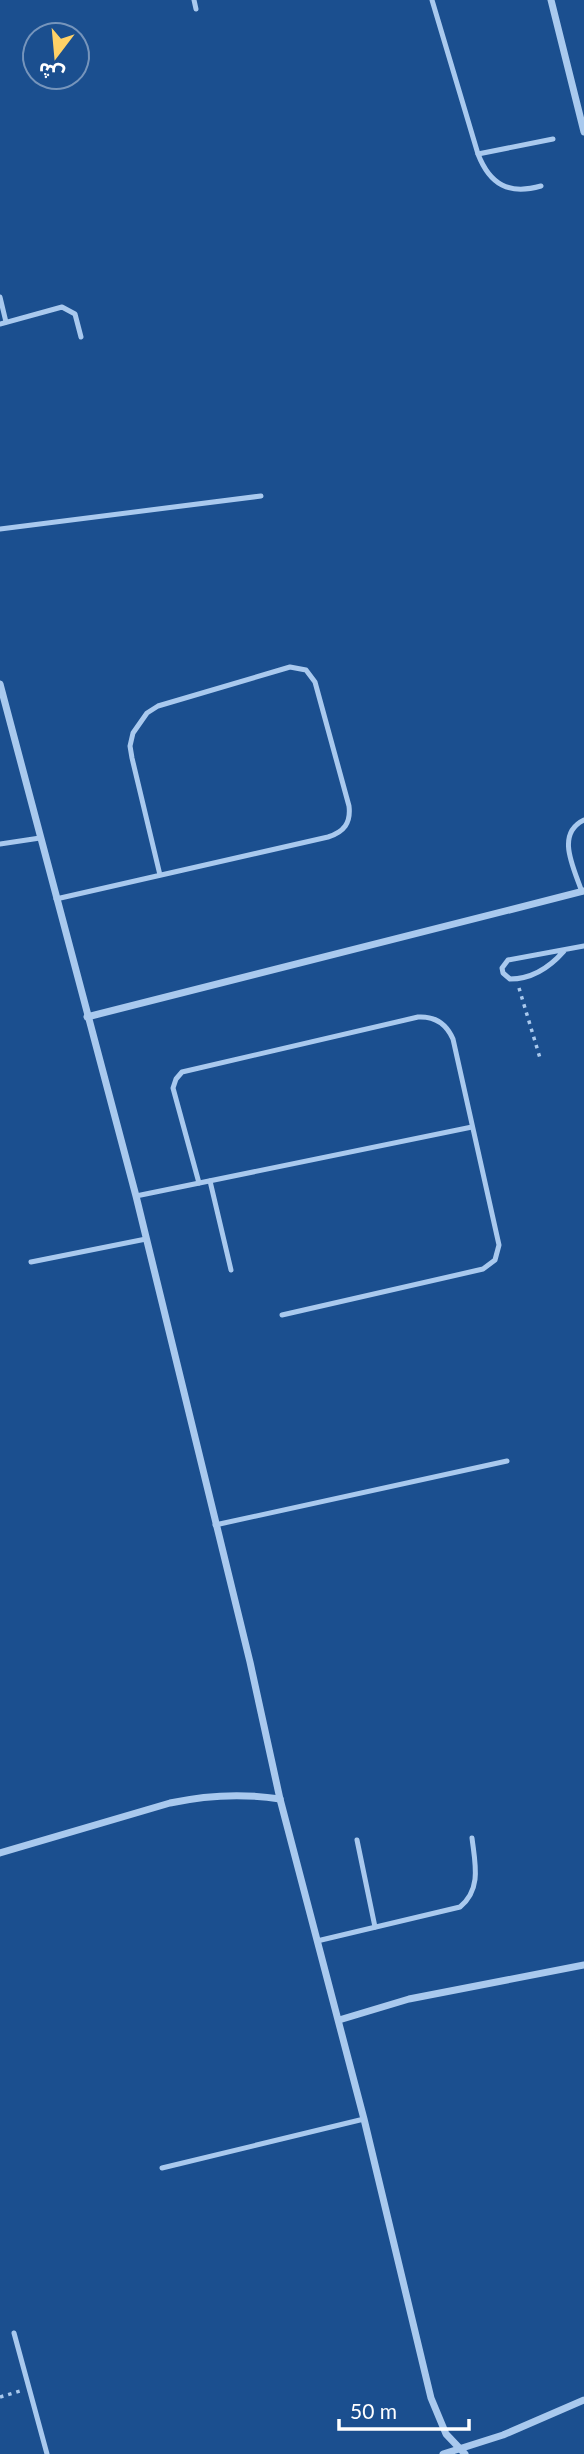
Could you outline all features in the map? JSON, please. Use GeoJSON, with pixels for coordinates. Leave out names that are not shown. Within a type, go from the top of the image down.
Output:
{"type":"FeatureCollection","features":[{"type":"Feature","properties":{"kind":"street"},"geometry":{"type":"LineString","coordinates":[[551,0],[584,132]]}},
{"type":"Feature","properties":{"kind":"street"},"geometry":{"type":"LineString","coordinates":[[0,684],[136,1196],[250,1661],[280,1800],[365,2119],[432,2398],[446,2434],[462,2452]]}},
{"type":"Feature","properties":{"kind":"street"},"geometry":{"type":"LineString","coordinates":[[87,1017],[583,892]]}},
{"type":"Feature","properties":{"kind":"street"},"geometry":{"type":"LineString","coordinates":[[0,1853],[191,1798],[236,1794],[280,1800]]}},
{"type":"Feature","properties":{"kind":"street"},"geometry":{"type":"LineString","coordinates":[[339,2020],[409,1999],[584,1965]]}},
{"type":"Feature","properties":{"kind":"street"},"geometry":{"type":"LineString","coordinates":[[443,2454],[462,2452],[584,2400]]}},
{"type":"Feature","properties":{"kind":"lane"},"geometry":{"type":"LineString","coordinates":[[194,0],[196,9]]}},
{"type":"Feature","properties":{"kind":"lane"},"geometry":{"type":"LineString","coordinates":[[432,0],[478,154],[489,176],[500,185],[521,190],[541,186]]}},
{"type":"Feature","properties":{"kind":"lane"},"geometry":{"type":"LineString","coordinates":[[478,154],[553,139]]}},
{"type":"Feature","properties":{"kind":"lane"},"geometry":{"type":"LineString","coordinates":[[0,297],[3,323],[62,307],[75,314],[81,337]]}},
{"type":"Feature","properties":{"kind":"lane"},"geometry":{"type":"LineString","coordinates":[[0,529],[261,496]]}},
{"type":"Feature","properties":{"kind":"lane"},"geometry":{"type":"LineString","coordinates":[[56,899],[328,837],[338,834],[346,827],[350,817],[349,806],[315,682],[306,670],[290,667],[167,702],[147,713],[139,722],[130,746],[160,875]]}},
{"type":"Feature","properties":{"kind":"lane"},"geometry":{"type":"LineString","coordinates":[[583,892],[568,845],[568,834],[574,824],[584,820]]}},
{"type":"Feature","properties":{"kind":"lane"},"geometry":{"type":"LineString","coordinates":[[0,844],[40,838]]}},
{"type":"Feature","properties":{"kind":"lane"},"geometry":{"type":"LineString","coordinates":[[564,951],[548,967],[528,977],[510,979],[503,973],[502,968],[508,960],[584,946]]}},
{"type":"Feature","properties":{"kind":"lane"},"geometry":{"type":"LineString","coordinates":[[199,1183],[173,1088],[181,1072],[418,1017],[436,1019],[450,1031],[499,1245],[495,1260],[483,1269],[282,1315]]}},
{"type":"Feature","properties":{"kind":"lane"},"geometry":{"type":"LineString","coordinates":[[136,1196],[472,1127]]}},
{"type":"Feature","properties":{"kind":"lane"},"geometry":{"type":"LineString","coordinates":[[210,1181],[231,1270]]}},
{"type":"Feature","properties":{"kind":"lane"},"geometry":{"type":"LineString","coordinates":[[32,1262],[146,1239]]}},
{"type":"Feature","properties":{"kind":"lane"},"geometry":{"type":"LineString","coordinates":[[215,1525],[507,1461]]}},
{"type":"Feature","properties":{"kind":"lane"},"geometry":{"type":"LineString","coordinates":[[317,1941],[460,1907],[470,1899],[475,1887],[472,1838]]}},
{"type":"Feature","properties":{"kind":"lane"},"geometry":{"type":"LineString","coordinates":[[358,1840],[375,1927]]}},
{"type":"Feature","properties":{"kind":"lane"},"geometry":{"type":"LineString","coordinates":[[162,2168],[365,2119]]}},
{"type":"Feature","properties":{"kind":"lane"},"geometry":{"type":"LineString","coordinates":[[14,2333],[47,2454]]}},
{"type":"Feature","properties":{"kind":"path"},"geometry":{"type":"LineString","coordinates":[[516,979],[540,1058]]}},
{"type":"Feature","properties":{"kind":"path"},"geometry":{"type":"LineString","coordinates":[[0,2397],[29,2389]]}}]}
